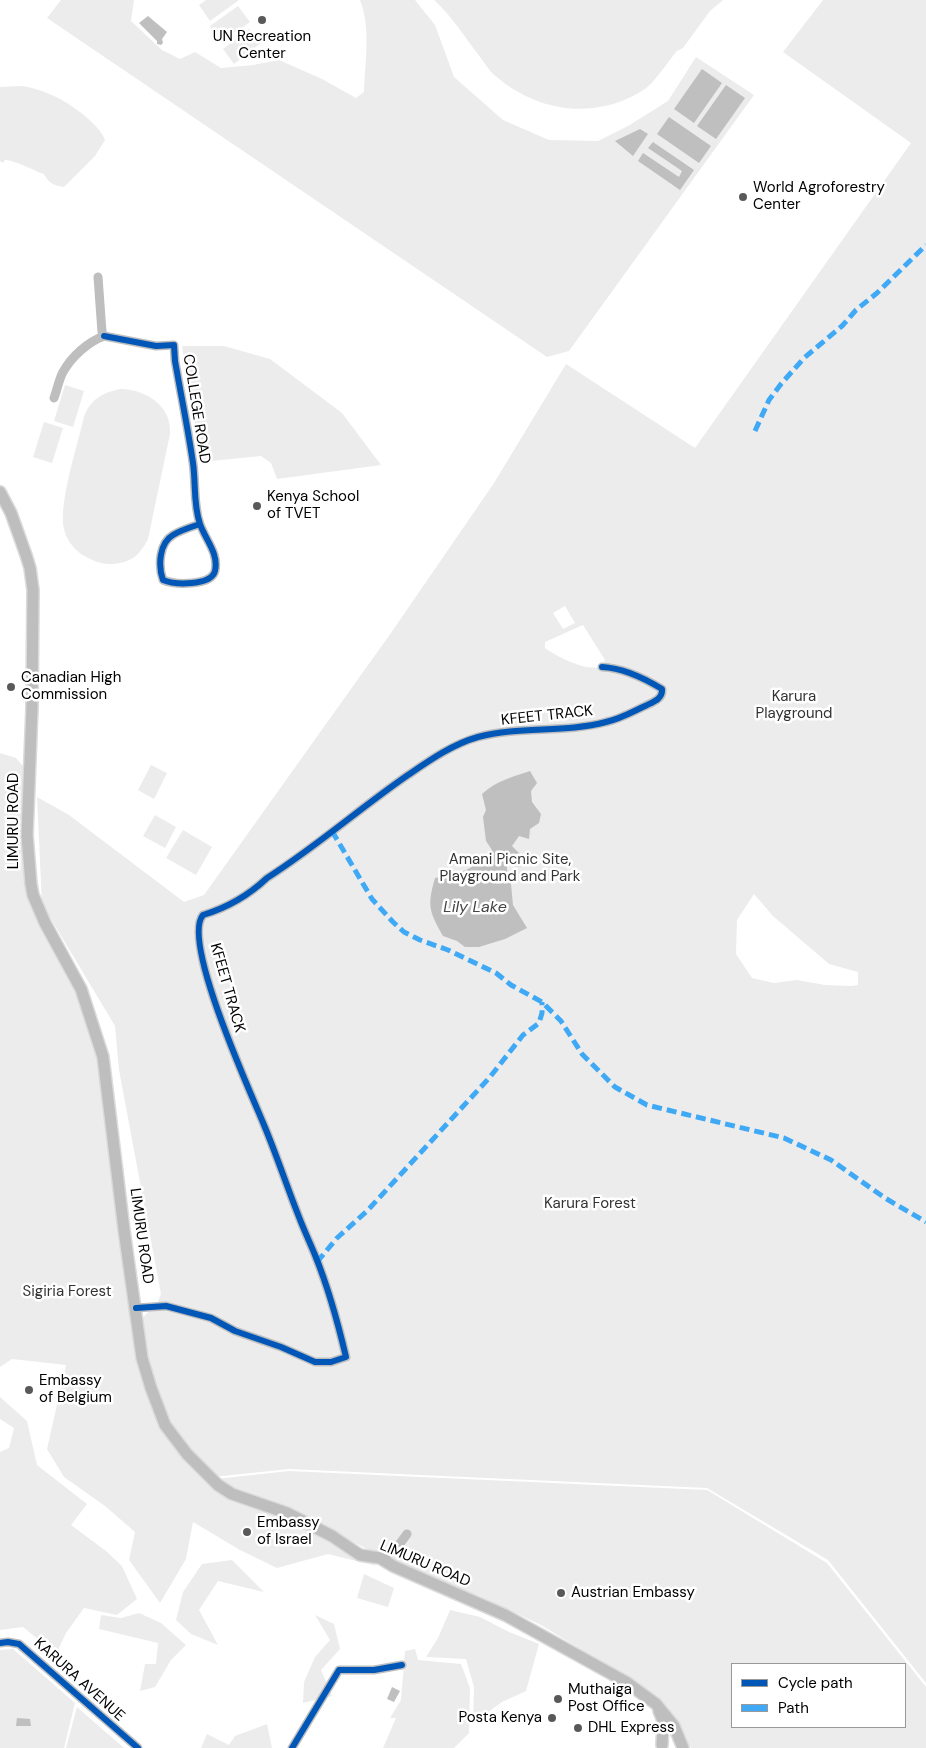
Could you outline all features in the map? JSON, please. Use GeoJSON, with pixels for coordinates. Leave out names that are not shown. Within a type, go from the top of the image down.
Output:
{"type":"FeatureCollection","features":[{"type":"Feature","properties":{"kind":"main road","name":"LIMURU ROAD"},"geometry":{"type":"LineString","coordinates":[[0,492],[11,513],[13,524],[30,568],[33,590],[32,708],[26,835],[28,866],[33,895],[45,923],[81,989],[103,1057],[142,1358],[165,1426],[199,1468],[218,1485],[232,1494],[287,1513],[332,1536],[360,1555],[380,1558],[393,1566],[505,1615],[626,1682],[657,1705],[674,1726],[682,1747]]}},
{"type":"Feature","properties":{"kind":"main road","name":"LIMURU ROAD"},"geometry":{"type":"LineString","coordinates":[[0,505],[13,524]]}},
{"type":"Feature","properties":{"kind":"main road","name":"LIMURU ROAD"},"geometry":{"type":"LineString","coordinates":[[657,1705],[663,1722],[660,1747],[672,1743],[682,1747]]}},
{"type":"Feature","properties":{"kind":"street"},"geometry":{"type":"LineString","coordinates":[[54,398],[63,372],[91,341],[104,336],[102,332],[98,277]]}},
{"type":"Feature","properties":{"kind":"street","name":"COLLEGE ROAD"},"geometry":{"type":"LineString","coordinates":[[104,336],[156,346],[166,347],[174,345],[175,361],[194,466],[194,493],[200,524],[212,546],[215,571],[208,580],[172,584],[163,580],[160,564],[163,550],[169,538],[200,524]]}},
{"type":"Feature","properties":{"kind":"street","name":"KFEET TRACK"},"geometry":{"type":"LineString","coordinates":[[136,1308],[166,1306],[211,1318],[235,1331],[281,1347],[315,1362],[331,1362],[346,1357],[338,1321],[316,1256],[301,1223],[264,1125],[239,1069],[216,1006],[202,955],[198,928],[200,920],[203,915],[235,902],[259,886],[267,878],[394,785],[427,762],[459,744],[478,737],[502,733],[587,726],[607,722],[658,699],[662,693],[662,688],[640,677],[609,667],[602,667]]}},
{"type":"Feature","properties":{"kind":"street"},"geometry":{"type":"LineString","coordinates":[[380,1558],[396,1549],[407,1534]]}},
{"type":"Feature","properties":{"kind":"street","name":"KARURA AVENUE"},"geometry":{"type":"LineString","coordinates":[[0,1643],[19,1644],[138,1748]]}},
{"type":"Feature","properties":{"kind":"street"},"geometry":{"type":"LineString","coordinates":[[292,1748],[339,1670],[374,1670],[402,1665]]}},
{"type":"Feature","properties":{"kind":"green space"},"geometry":{"type":"Polygon","coordinates":[[[61,0],[134,0],[131,21],[162,50],[180,59],[195,52],[221,68],[279,60],[322,79],[356,98],[364,92],[366,57],[365,22],[360,0],[415,0],[435,25],[454,77],[503,120],[549,140],[598,141],[628,126],[668,101],[696,57],[754,95],[569,351],[547,357],[47,18],[61,0]]]}},
{"type":"Feature","properties":{"kind":"green space"},"geometry":{"type":"Polygon","coordinates":[[[206,0],[239,0],[210,21],[199,5],[206,0]]]}},
{"type":"Feature","properties":{"kind":"green space"},"geometry":{"type":"Polygon","coordinates":[[[434,0],[723,0],[710,11],[683,48],[677,51],[649,86],[626,99],[606,106],[586,109],[565,108],[545,104],[508,86],[491,72],[452,19],[434,0]]]}},
{"type":"Feature","properties":{"kind":"green space","name":"Karura Forest"},"geometry":{"type":"Polygon","coordinates":[[[823,0],[926,0],[926,1683],[828,1560],[707,1488],[289,1469],[213,1477],[188,1452],[173,1433],[200,1471],[249,1503],[298,1521],[377,1566],[328,1554],[277,1568],[240,1550],[193,1522],[186,1559],[160,1603],[129,1560],[135,1532],[105,1506],[64,1477],[47,1449],[66,1365],[12,1359],[0,1367],[0,753],[16,758],[32,777],[34,902],[47,931],[83,994],[105,1058],[104,1069],[139,1320],[148,1371],[166,1423],[154,1386],[140,1320],[157,1304],[161,1294],[119,1070],[115,1026],[42,904],[37,797],[69,815],[184,902],[204,895],[393,630],[494,483],[566,364],[695,448],[911,143],[783,52],[823,0]],[[565,606],[553,613],[563,629],[575,623],[565,606]],[[583,625],[545,642],[545,648],[551,652],[581,665],[596,668],[602,667],[605,660],[583,625]],[[754,894],[737,920],[736,954],[752,978],[774,983],[797,980],[825,985],[858,985],[858,972],[829,964],[773,916],[754,894]]]}},
{"type":"Feature","properties":{"kind":"green space"},"geometry":{"type":"Polygon","coordinates":[[[238,6],[250,22],[221,42],[210,26],[238,6]]]}},
{"type":"Feature","properties":{"kind":"green space"},"geometry":{"type":"Polygon","coordinates":[[[249,29],[261,43],[234,64],[223,49],[249,29]]]}},
{"type":"Feature","properties":{"kind":"green space"},"geometry":{"type":"Polygon","coordinates":[[[23,86],[56,97],[73,107],[97,127],[105,140],[95,156],[64,187],[52,184],[44,174],[8,160],[5,160],[3,163],[0,161],[0,87],[23,86]]]}},
{"type":"Feature","properties":{"kind":"green space"},"geometry":{"type":"Polygon","coordinates":[[[182,346],[224,346],[270,359],[342,413],[381,465],[277,479],[271,463],[261,456],[201,462],[182,346]]]}},
{"type":"Feature","properties":{"kind":"green space"},"geometry":{"type":"Polygon","coordinates":[[[65,385],[84,391],[73,427],[54,421],[65,385]]]}},
{"type":"Feature","properties":{"kind":"green space"},"geometry":{"type":"Polygon","coordinates":[[[121,389],[140,393],[156,401],[167,415],[170,424],[170,434],[148,539],[141,550],[128,561],[106,564],[84,556],[70,543],[64,529],[64,505],[84,417],[90,405],[98,397],[121,389]]]}},
{"type":"Feature","properties":{"kind":"green space"},"geometry":{"type":"Polygon","coordinates":[[[44,422],[63,428],[52,463],[33,457],[44,422]]]}},
{"type":"Feature","properties":{"kind":"green space"},"geometry":{"type":"Polygon","coordinates":[[[151,765],[167,773],[154,799],[138,790],[151,765]]]}},
{"type":"Feature","properties":{"kind":"green space"},"geometry":{"type":"Polygon","coordinates":[[[155,815],[176,827],[165,848],[143,836],[155,815]]]}},
{"type":"Feature","properties":{"kind":"green space"},"geometry":{"type":"Polygon","coordinates":[[[183,830],[212,847],[196,875],[166,858],[183,830]]]}},
{"type":"Feature","properties":{"kind":"green space"},"geometry":{"type":"Polygon","coordinates":[[[0,1397],[27,1421],[37,1465],[87,1504],[71,1525],[106,1551],[122,1566],[137,1599],[117,1615],[84,1608],[66,1633],[56,1654],[23,1627],[0,1630],[0,1452],[9,1448],[14,1428],[0,1419],[0,1397]]]}},
{"type":"Feature","properties":{"kind":"green space"},"geometry":{"type":"Polygon","coordinates":[[[289,1471],[707,1490],[827,1563],[926,1687],[926,1748],[691,1748],[667,1708],[621,1674],[541,1625],[480,1596],[412,1571],[288,1510],[255,1498],[216,1479],[289,1471]]]}},
{"type":"Feature","properties":{"kind":"green space"},"geometry":{"type":"Polygon","coordinates":[[[232,1560],[264,1592],[218,1581],[199,1610],[218,1645],[191,1634],[176,1620],[183,1592],[202,1564],[232,1560]]]}},
{"type":"Feature","properties":{"kind":"green space"},"geometry":{"type":"Polygon","coordinates":[[[364,1574],[394,1588],[388,1607],[357,1598],[364,1574]]]}},
{"type":"Feature","properties":{"kind":"green space"},"geometry":{"type":"Polygon","coordinates":[[[450,1610],[480,1617],[509,1632],[539,1644],[526,1691],[502,1702],[473,1723],[474,1687],[466,1659],[426,1657],[438,1638],[450,1610]]]}},
{"type":"Feature","properties":{"kind":"green space"},"geometry":{"type":"Polygon","coordinates":[[[139,1613],[161,1623],[186,1645],[171,1660],[155,1687],[140,1691],[145,1664],[156,1664],[158,1643],[99,1629],[101,1615],[121,1618],[139,1613]]]}},
{"type":"Feature","properties":{"kind":"green space"},"geometry":{"type":"Polygon","coordinates":[[[315,1615],[334,1624],[340,1649],[321,1670],[332,1696],[303,1703],[304,1682],[315,1657],[330,1640],[315,1615]]]}},
{"type":"Feature","properties":{"kind":"green space"},"geometry":{"type":"Polygon","coordinates":[[[13,1649],[75,1703],[64,1748],[0,1748],[0,1650],[13,1649]]]}},
{"type":"Feature","properties":{"kind":"green space"},"geometry":{"type":"Polygon","coordinates":[[[415,1649],[418,1660],[461,1664],[470,1688],[469,1733],[454,1748],[383,1748],[396,1718],[390,1718],[401,1700],[405,1651],[415,1649]]]}},
{"type":"Feature","properties":{"kind":"green space"},"geometry":{"type":"Polygon","coordinates":[[[77,1707],[124,1748],[66,1748],[77,1707]]]}},
{"type":"Feature","properties":{"kind":"green space"},"geometry":{"type":"Polygon","coordinates":[[[267,1724],[272,1748],[201,1748],[207,1734],[229,1745],[235,1736],[267,1724]]]}},
{"type":"Feature","properties":{"kind":"water"},"geometry":{"type":"Polygon","coordinates":[[[148,16],[167,32],[162,39],[163,43],[161,45],[157,44],[157,41],[139,23],[148,16]]]}},
{"type":"Feature","properties":{"kind":"water"},"geometry":{"type":"Polygon","coordinates":[[[702,69],[722,83],[694,123],[674,109],[702,69]]]}},
{"type":"Feature","properties":{"kind":"water"},"geometry":{"type":"Polygon","coordinates":[[[726,85],[745,98],[716,139],[697,126],[726,85]]]}},
{"type":"Feature","properties":{"kind":"water"},"geometry":{"type":"Polygon","coordinates":[[[669,117],[711,146],[699,163],[657,134],[669,117]]]}},
{"type":"Feature","properties":{"kind":"water"},"geometry":{"type":"Polygon","coordinates":[[[640,129],[648,134],[633,156],[615,141],[640,129]]]}},
{"type":"Feature","properties":{"kind":"water"},"geometry":{"type":"Polygon","coordinates":[[[653,142],[694,170],[680,190],[638,161],[643,153],[679,177],[682,171],[648,148],[653,142]]]}},
{"type":"Feature","properties":{"kind":"water","name":"Lily Lake"},"geometry":{"type":"Polygon","coordinates":[[[530,771],[537,783],[531,791],[532,802],[541,814],[539,823],[530,829],[529,839],[519,836],[512,846],[521,855],[521,867],[507,865],[513,905],[527,928],[505,939],[479,947],[465,947],[457,941],[443,936],[432,914],[430,902],[435,878],[466,870],[492,850],[486,841],[483,817],[486,810],[482,794],[511,777],[530,771]]]}},
{"type":"Feature","properties":{"kind":"water"},"geometry":{"type":"Polygon","coordinates":[[[392,1687],[400,1691],[394,1702],[387,1699],[392,1687]]]}},
{"type":"Feature","properties":{"kind":"water"},"geometry":{"type":"Polygon","coordinates":[[[17,1718],[30,1719],[31,1726],[16,1726],[17,1718]]]}},
{"type":"Feature","properties":{"kind":"marked path"},"geometry":{"type":"LineString","coordinates":[[755,431],[769,400],[804,358],[842,326],[856,310],[877,293],[926,245]]}},
{"type":"Feature","properties":{"kind":"marked path"},"geometry":{"type":"LineString","coordinates":[[332,831],[372,899],[404,932],[496,973],[511,985],[542,1002],[561,1021],[582,1054],[615,1087],[647,1105],[784,1138],[831,1160],[885,1198],[926,1222]]}},
{"type":"Feature","properties":{"kind":"marked path"},"geometry":{"type":"LineString","coordinates":[[317,1262],[337,1238],[367,1211],[490,1077],[523,1035],[539,1023],[542,1013],[542,1002]]}},
{"type":"Feature","properties":{"kind":"cycle path"},"geometry":{"type":"LineString","coordinates":[[104,336],[156,346],[174,345],[175,361],[193,463],[196,509],[216,564],[212,576],[200,582],[176,583],[163,580],[160,562],[165,543],[176,533],[200,524]]}},
{"type":"Feature","properties":{"kind":"cycle path"},"geometry":{"type":"LineString","coordinates":[[136,1308],[166,1306],[211,1318],[235,1331],[281,1347],[315,1362],[331,1362],[346,1357],[320,1267],[220,1018],[201,954],[199,930],[203,915],[229,905],[245,895],[408,775],[451,748],[478,737],[494,734],[575,727],[606,722],[651,703],[661,695],[662,689],[641,677],[618,669],[602,667]]}},
{"type":"Feature","properties":{"kind":"cycle path"},"geometry":{"type":"LineString","coordinates":[[0,1643],[19,1644],[138,1748]]}},
{"type":"Feature","properties":{"kind":"cycle path"},"geometry":{"type":"LineString","coordinates":[[292,1748],[339,1670],[374,1670],[402,1665]]}},
{"type":"Feature","properties":{"kind":"place","name":"UN Recreation Center"},"geometry":{"type":"Point","coordinates":[262,20]}},
{"type":"Feature","properties":{"kind":"place","name":"World Agroforestry Center"},"geometry":{"type":"Point","coordinates":[743,197]}},
{"type":"Feature","properties":{"kind":"place","name":"Kenya School of TVET"},"geometry":{"type":"Point","coordinates":[257,506]}},
{"type":"Feature","properties":{"kind":"place","name":"Canadian High Commission"},"geometry":{"type":"Point","coordinates":[11,687]}},
{"type":"Feature","properties":{"kind":"place","name":"Embassy of Belgium"},"geometry":{"type":"Point","coordinates":[29,1390]}},
{"type":"Feature","properties":{"kind":"place","name":"Embassy of Israel"},"geometry":{"type":"Point","coordinates":[247,1532]}},
{"type":"Feature","properties":{"kind":"place","name":"Austrian Embassy"},"geometry":{"type":"Point","coordinates":[561,1593]}},
{"type":"Feature","properties":{"kind":"place","name":"Muthaiga Post Office"},"geometry":{"type":"Point","coordinates":[558,1699]}},
{"type":"Feature","properties":{"kind":"place","name":"Posta Kenya"},"geometry":{"type":"Point","coordinates":[552,1718]}},
{"type":"Feature","properties":{"kind":"place","name":"DHL Express"},"geometry":{"type":"Point","coordinates":[578,1728]}},
{"type":"Feature","properties":{"kind":"park label","name":"Karura Playground"},"geometry":{"type":"Point","coordinates":[794,706]}},
{"type":"Feature","properties":{"kind":"park label","name":"Amani Picnic Site, Playground and Park"},"geometry":{"type":"Point","coordinates":[510,868]}},
{"type":"Feature","properties":{"kind":"park label","name":"Sigiria Forest"},"geometry":{"type":"Point","coordinates":[67,1292]}}]}
